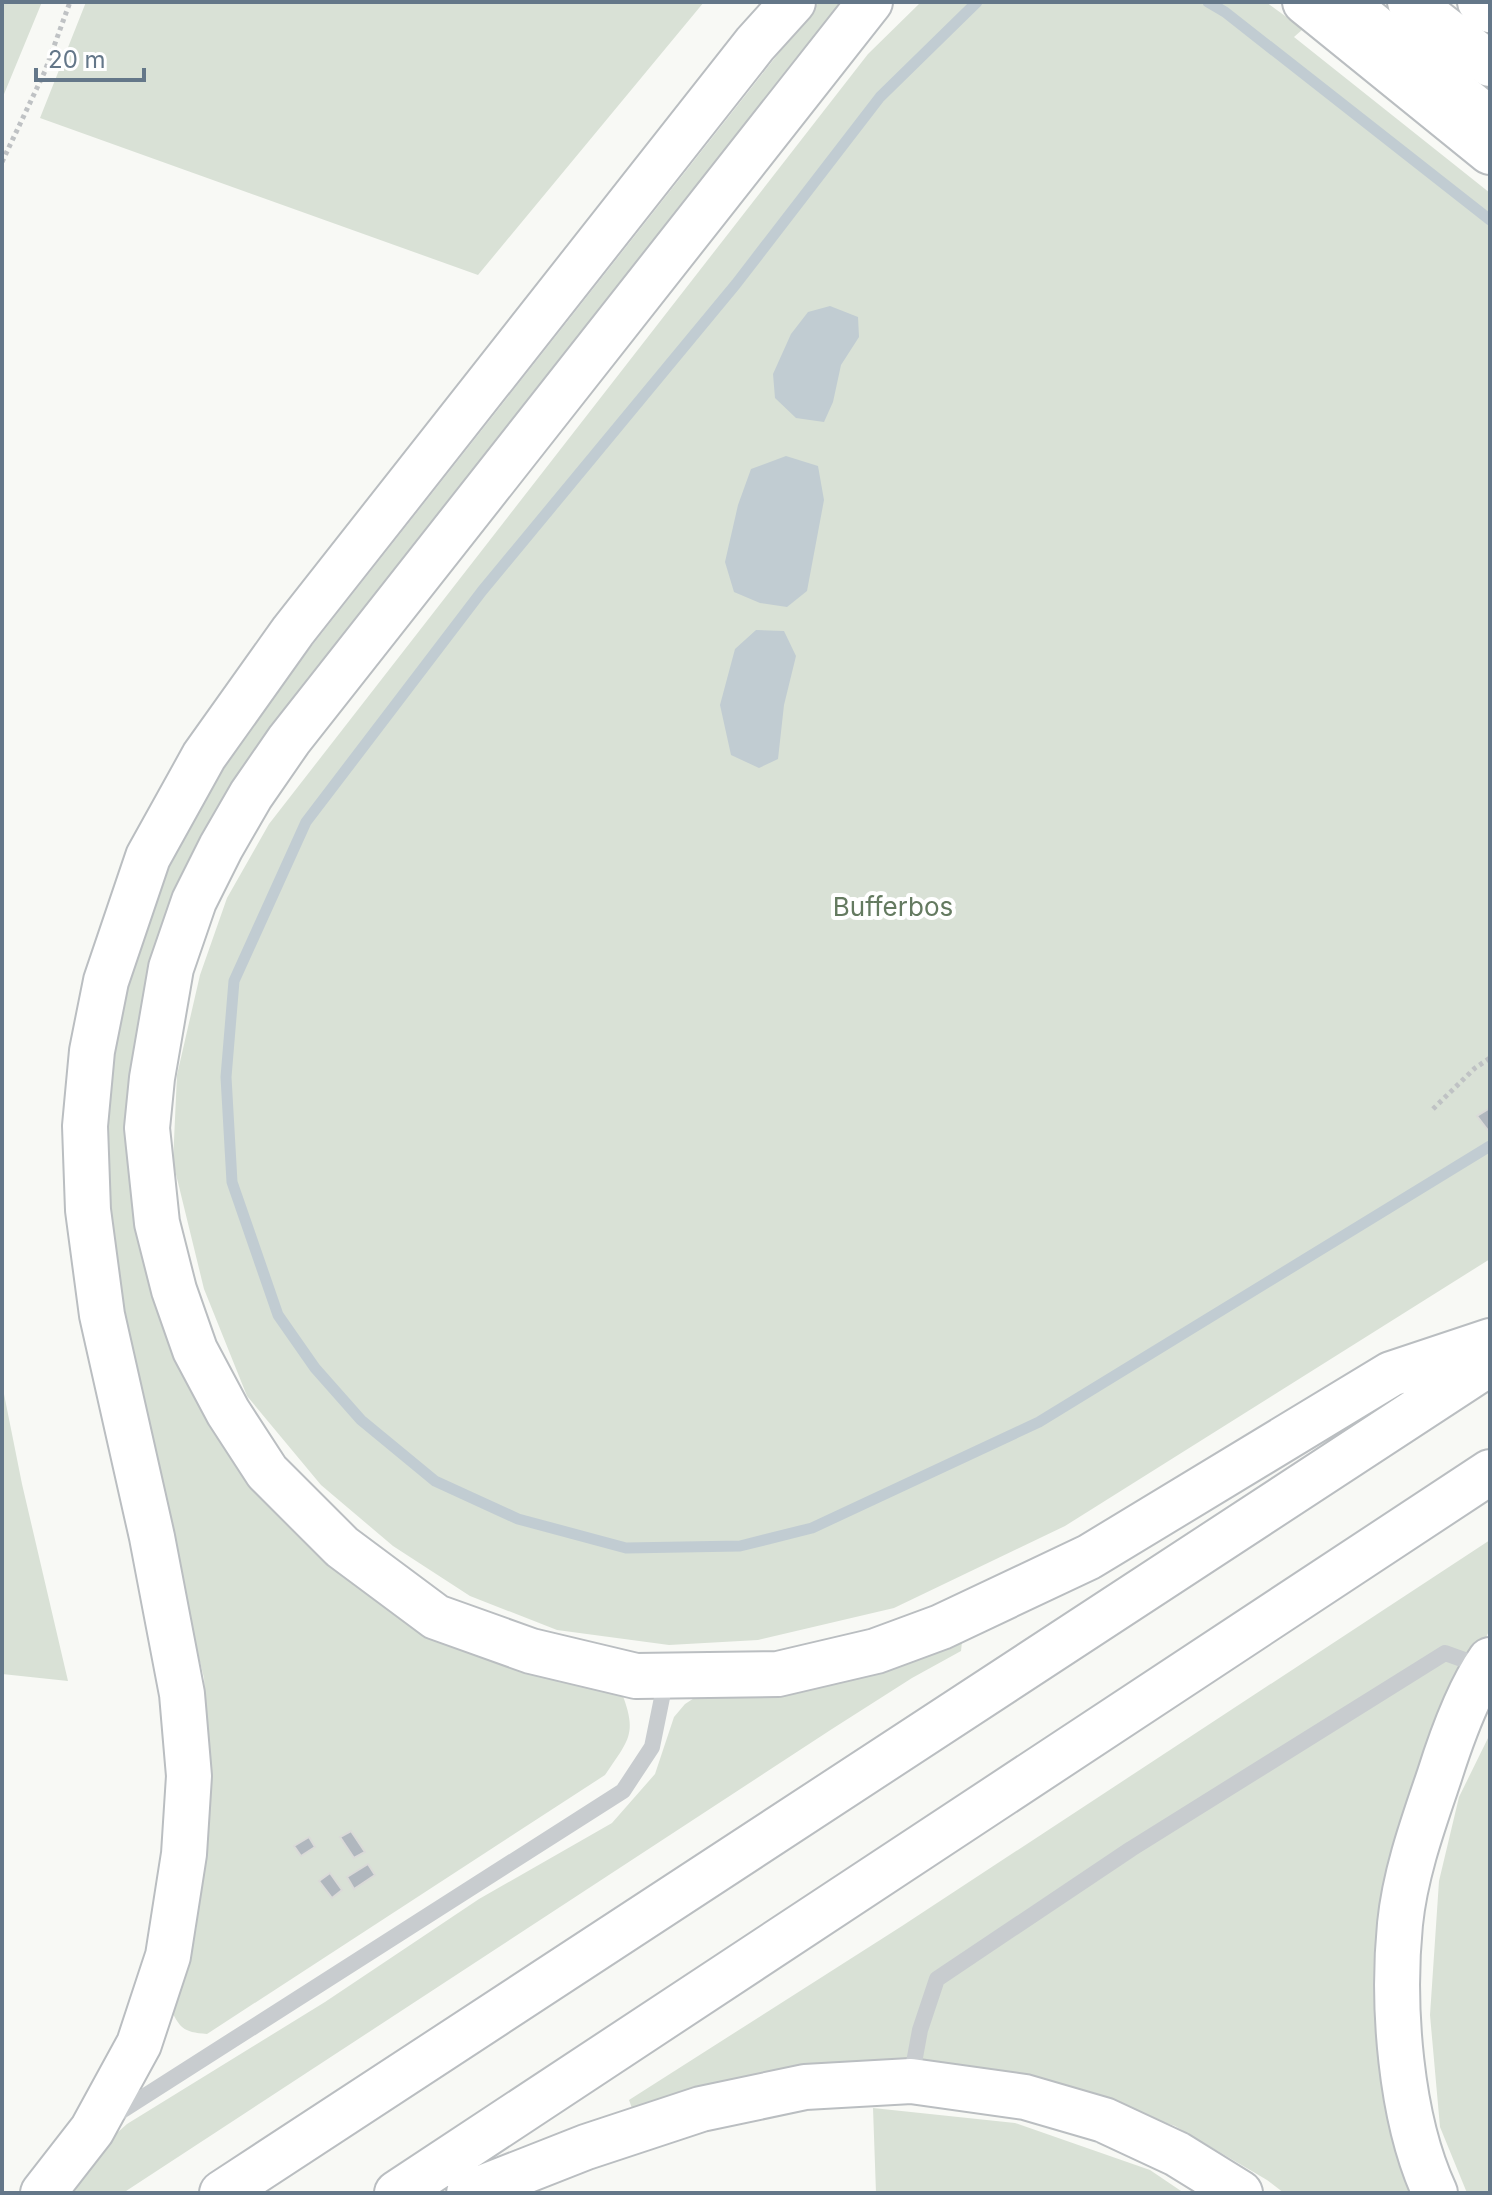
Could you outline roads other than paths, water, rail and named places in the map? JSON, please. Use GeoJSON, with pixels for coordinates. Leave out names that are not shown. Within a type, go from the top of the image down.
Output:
{"type":"FeatureCollection","features":[{"type":"Feature","properties":{"kind":"main road"},"geometry":{"type":"LineString","coordinates":[[755,44],[779,2]]}},
{"type":"Feature","properties":{"kind":"main road"},"geometry":{"type":"LineString","coordinates":[[43,2193],[92,2130],[139,2044],[168,1956],[184,1854],[189,1776],[182,1694],[152,1537],[102,1315],[88,1210],[85,1126],[92,1051],[106,981],[148,857],[204,756],[293,631],[755,44],[793,2]]}},
{"type":"Feature","properties":{"kind":"main road"},"geometry":{"type":"LineString","coordinates":[[870,2],[299,727],[251,795],[221,847],[194,901],[171,968],[152,1078],[147,1128],[157,1223],[174,1290],[195,1350],[228,1412],[267,1472],[342,1547],[436,1617],[531,1651],[636,1676],[666,1677],[778,1674],[876,1651],[941,1627],[1089,1557],[1391,1374],[1490,1341]]}},
{"type":"Feature","properties":{"kind":"main road"},"geometry":{"type":"LineString","coordinates":[[1305,2],[1490,152]]}},
{"type":"Feature","properties":{"kind":"main road"},"geometry":{"type":"LineString","coordinates":[[1344,2],[1490,120]]}},
{"type":"Feature","properties":{"kind":"main road"},"geometry":{"type":"LineString","coordinates":[[1410,2],[1490,64]]}},
{"type":"Feature","properties":{"kind":"main road"},"geometry":{"type":"LineString","coordinates":[[1480,2],[1490,10]]}},
{"type":"Feature","properties":{"kind":"main road"},"geometry":{"type":"LineString","coordinates":[[222,2193],[1490,1363]]}},
{"type":"Feature","properties":{"kind":"main road"},"geometry":{"type":"LineString","coordinates":[[397,2193],[1490,1472]]}},
{"type":"Feature","properties":{"kind":"main road"},"geometry":{"type":"LineString","coordinates":[[1435,2193],[1411,2118],[1397,2022],[1400,1923],[1417,1840],[1450,1743],[1488,1664]]}},
{"type":"Feature","properties":{"kind":"main road"},"geometry":{"type":"LineString","coordinates":[[469,2193],[586,2147],[701,2109],[805,2087],[911,2081],[1025,2097],[1104,2120],[1177,2154],[1240,2193]]}},
{"type":"Feature","properties":{"kind":"lane"},"geometry":{"type":"LineString","coordinates":[[911,2081],[920,2030],[937,1979],[1131,1849],[1445,1653],[1488,1664]]}},
{"type":"Feature","properties":{"kind":"lane"},"geometry":{"type":"LineString","coordinates":[[92,2130],[623,1791],[652,1747],[666,1677]]}},
{"type":"Feature","properties":{"kind":"waterway"},"geometry":{"type":"LineString","coordinates":[[977,2],[880,97],[736,284],[482,591],[306,822],[234,981],[226,1077],[232,1182],[278,1315],[315,1368],[361,1420],[435,1481],[518,1519],[626,1548],[740,1546],[812,1528],[1039,1422],[1490,1146]]}},
{"type":"Feature","properties":{"kind":"waterway"},"geometry":{"type":"LineString","coordinates":[[1208,2],[1225,12],[1490,220]]}},
{"type":"Feature","properties":{"kind":"park label","name":"Bufferbos"},"geometry":{"type":"Point","coordinates":[893,906]}}]}
